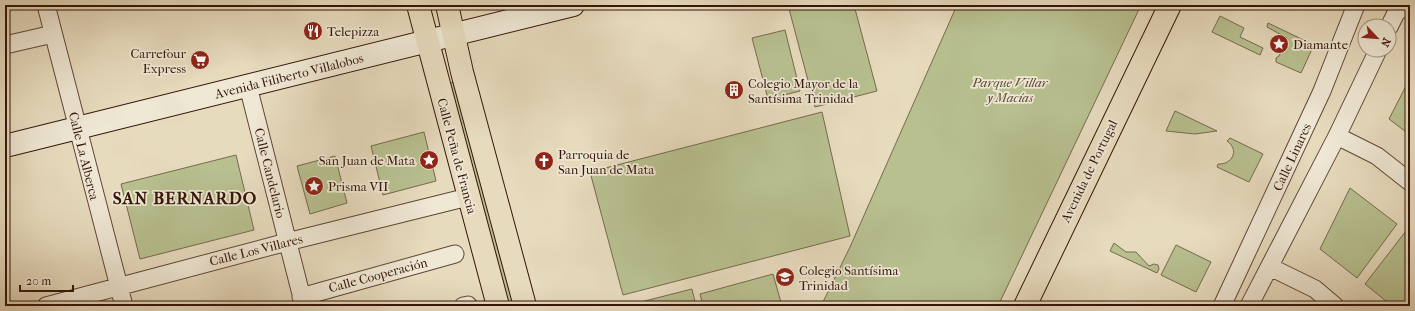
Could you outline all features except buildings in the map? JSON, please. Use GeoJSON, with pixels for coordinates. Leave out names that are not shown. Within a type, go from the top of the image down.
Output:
{"type":"FeatureCollection","features":[{"type":"Feature","properties":{"kind":"main road","name":"Calle Peña de Francia"},"geometry":{"type":"LineString","coordinates":[[418,5],[498,306]]}},
{"type":"Feature","properties":{"kind":"main road","name":"Calle Peña de Francia"},"geometry":{"type":"LineString","coordinates":[[447,5],[524,306]]}},
{"type":"Feature","properties":{"kind":"main road","name":"Avenida Filiberto Villalobos"},"geometry":{"type":"LineString","coordinates":[[5,146],[573,5]]}},
{"type":"Feature","properties":{"kind":"main road","name":"Avenida de Portugal"},"geometry":{"type":"LineString","coordinates":[[1155,37],[1160,5]]}},
{"type":"Feature","properties":{"kind":"main road","name":"Avenida de Portugal"},"geometry":{"type":"LineString","coordinates":[[1025,306],[1170,5]]}},
{"type":"Feature","properties":{"kind":"street","name":"Calle La Alberca"},"geometry":{"type":"LineString","coordinates":[[46,5],[124,306]]}},
{"type":"Feature","properties":{"kind":"street","name":"Calle Linares"},"geometry":{"type":"LineString","coordinates":[[1222,306],[1322,91],[1356,5]]}},
{"type":"Feature","properties":{"kind":"street"},"geometry":{"type":"LineString","coordinates":[[1394,18],[1397,11],[1403,7],[1410,6]]}},
{"type":"Feature","properties":{"kind":"street"},"geometry":{"type":"LineString","coordinates":[[5,45],[53,34]]}},
{"type":"Feature","properties":{"kind":"street"},"geometry":{"type":"LineString","coordinates":[[1249,306],[1337,136],[1374,58]]}},
{"type":"Feature","properties":{"kind":"street","name":"Calle Candelario"},"geometry":{"type":"LineString","coordinates":[[248,86],[302,301]]}},
{"type":"Feature","properties":{"kind":"street"},"geometry":{"type":"LineString","coordinates":[[1337,136],[1377,156],[1410,182]]}},
{"type":"Feature","properties":{"kind":"street","name":"Calle Los Villares"},"geometry":{"type":"LineString","coordinates":[[46,306],[287,242],[468,197]]}},
{"type":"Feature","properties":{"kind":"street","name":"Calle Cooperación"},"geometry":{"type":"LineString","coordinates":[[302,301],[455,254]]}},
{"type":"Feature","properties":{"kind":"street"},"geometry":{"type":"LineString","coordinates":[[1270,266],[1310,287],[1335,306]]}},
{"type":"Feature","properties":{"kind":"green space"},"geometry":{"type":"Polygon","coordinates":[[[788,5],[854,5],[877,91],[815,107],[788,5]]]}},
{"type":"Feature","properties":{"kind":"green space","name":"Parque Villar y Macías"},"geometry":{"type":"Polygon","coordinates":[[[957,5],[1141,5],[998,306],[821,306],[850,247],[957,5]]]}},
{"type":"Feature","properties":{"kind":"green space"},"geometry":{"type":"Polygon","coordinates":[[[1220,16],[1244,28],[1240,37],[1263,48],[1260,55],[1212,32],[1220,16]]]}},
{"type":"Feature","properties":{"kind":"green space"},"geometry":{"type":"Polygon","coordinates":[[[1268,23],[1314,45],[1301,73],[1276,62],[1276,58],[1279,56],[1287,38],[1267,27],[1268,23]]]}},
{"type":"Feature","properties":{"kind":"green space"},"geometry":{"type":"Polygon","coordinates":[[[785,30],[800,91],[768,99],[752,38],[785,30]]]}},
{"type":"Feature","properties":{"kind":"green space"},"geometry":{"type":"Polygon","coordinates":[[[1410,78],[1410,135],[1389,119],[1410,78]]]}},
{"type":"Feature","properties":{"kind":"green space"},"geometry":{"type":"Polygon","coordinates":[[[456,82],[516,306],[508,306],[449,83],[456,82]]]}},
{"type":"Feature","properties":{"kind":"green space"},"geometry":{"type":"Polygon","coordinates":[[[1175,111],[1217,131],[1195,134],[1166,131],[1175,111]]]}},
{"type":"Feature","properties":{"kind":"green space"},"geometry":{"type":"Polygon","coordinates":[[[822,112],[850,236],[623,295],[590,172],[822,112]]]}},
{"type":"Feature","properties":{"kind":"green space"},"geometry":{"type":"Polygon","coordinates":[[[424,132],[430,157],[426,158],[428,165],[432,164],[436,181],[383,195],[371,146],[424,132]]]}},
{"type":"Feature","properties":{"kind":"green space"},"geometry":{"type":"Polygon","coordinates":[[[1230,138],[1263,154],[1249,182],[1217,167],[1218,164],[1227,162],[1233,156],[1233,149],[1227,141],[1230,138]]]}},
{"type":"Feature","properties":{"kind":"green space"},"geometry":{"type":"Polygon","coordinates":[[[236,155],[254,230],[140,259],[121,184],[236,155]]]}},
{"type":"Feature","properties":{"kind":"green space"},"geometry":{"type":"Polygon","coordinates":[[[335,156],[347,203],[310,214],[297,166],[335,156]]]}},
{"type":"Feature","properties":{"kind":"green space"},"geometry":{"type":"Polygon","coordinates":[[[1350,188],[1397,224],[1357,278],[1320,249],[1350,188]]]}},
{"type":"Feature","properties":{"kind":"green space"},"geometry":{"type":"Polygon","coordinates":[[[1406,231],[1410,234],[1410,306],[1392,306],[1365,284],[1406,231]]]}},
{"type":"Feature","properties":{"kind":"green space"},"geometry":{"type":"Polygon","coordinates":[[[1114,243],[1126,252],[1136,252],[1149,266],[1154,264],[1158,265],[1159,269],[1157,273],[1110,251],[1114,243]]]}},
{"type":"Feature","properties":{"kind":"green space"},"geometry":{"type":"Polygon","coordinates":[[[1176,245],[1211,262],[1196,292],[1161,275],[1176,245]]]}},
{"type":"Feature","properties":{"kind":"green space"},"geometry":{"type":"Polygon","coordinates":[[[773,274],[782,306],[703,306],[700,294],[773,274]]]}},
{"type":"Feature","properties":{"kind":"green space"},"geometry":{"type":"Polygon","coordinates":[[[692,289],[696,306],[625,306],[692,289]]]}},
{"type":"Feature","properties":{"kind":"place","name":"Telepizza"},"geometry":{"type":"Point","coordinates":[313,31]}},
{"type":"Feature","properties":{"kind":"place","name":"Diamante"},"geometry":{"type":"Point","coordinates":[1279,44]}},
{"type":"Feature","properties":{"kind":"place","name":"Carrefour Express"},"geometry":{"type":"Point","coordinates":[200,60]}},
{"type":"Feature","properties":{"kind":"place","name":"Colegio Mayor de la Santísima Trinidad"},"geometry":{"type":"Point","coordinates":[734,90]}},
{"type":"Feature","properties":{"kind":"place","name":"San Juan de Mata"},"geometry":{"type":"Point","coordinates":[429,160]}},
{"type":"Feature","properties":{"kind":"place","name":"Parroquia de San Juan de Mata"},"geometry":{"type":"Point","coordinates":[544,161]}},
{"type":"Feature","properties":{"kind":"place","name":"Prisma VII"},"geometry":{"type":"Point","coordinates":[314,186]}},
{"type":"Feature","properties":{"kind":"place","name":"Colegio Santísima Trinidad"},"geometry":{"type":"Point","coordinates":[785,277]}},
{"type":"Feature","properties":{"kind":"district","name":"SAN BERNARDO"},"geometry":{"type":"Point","coordinates":[185,198]}}]}
